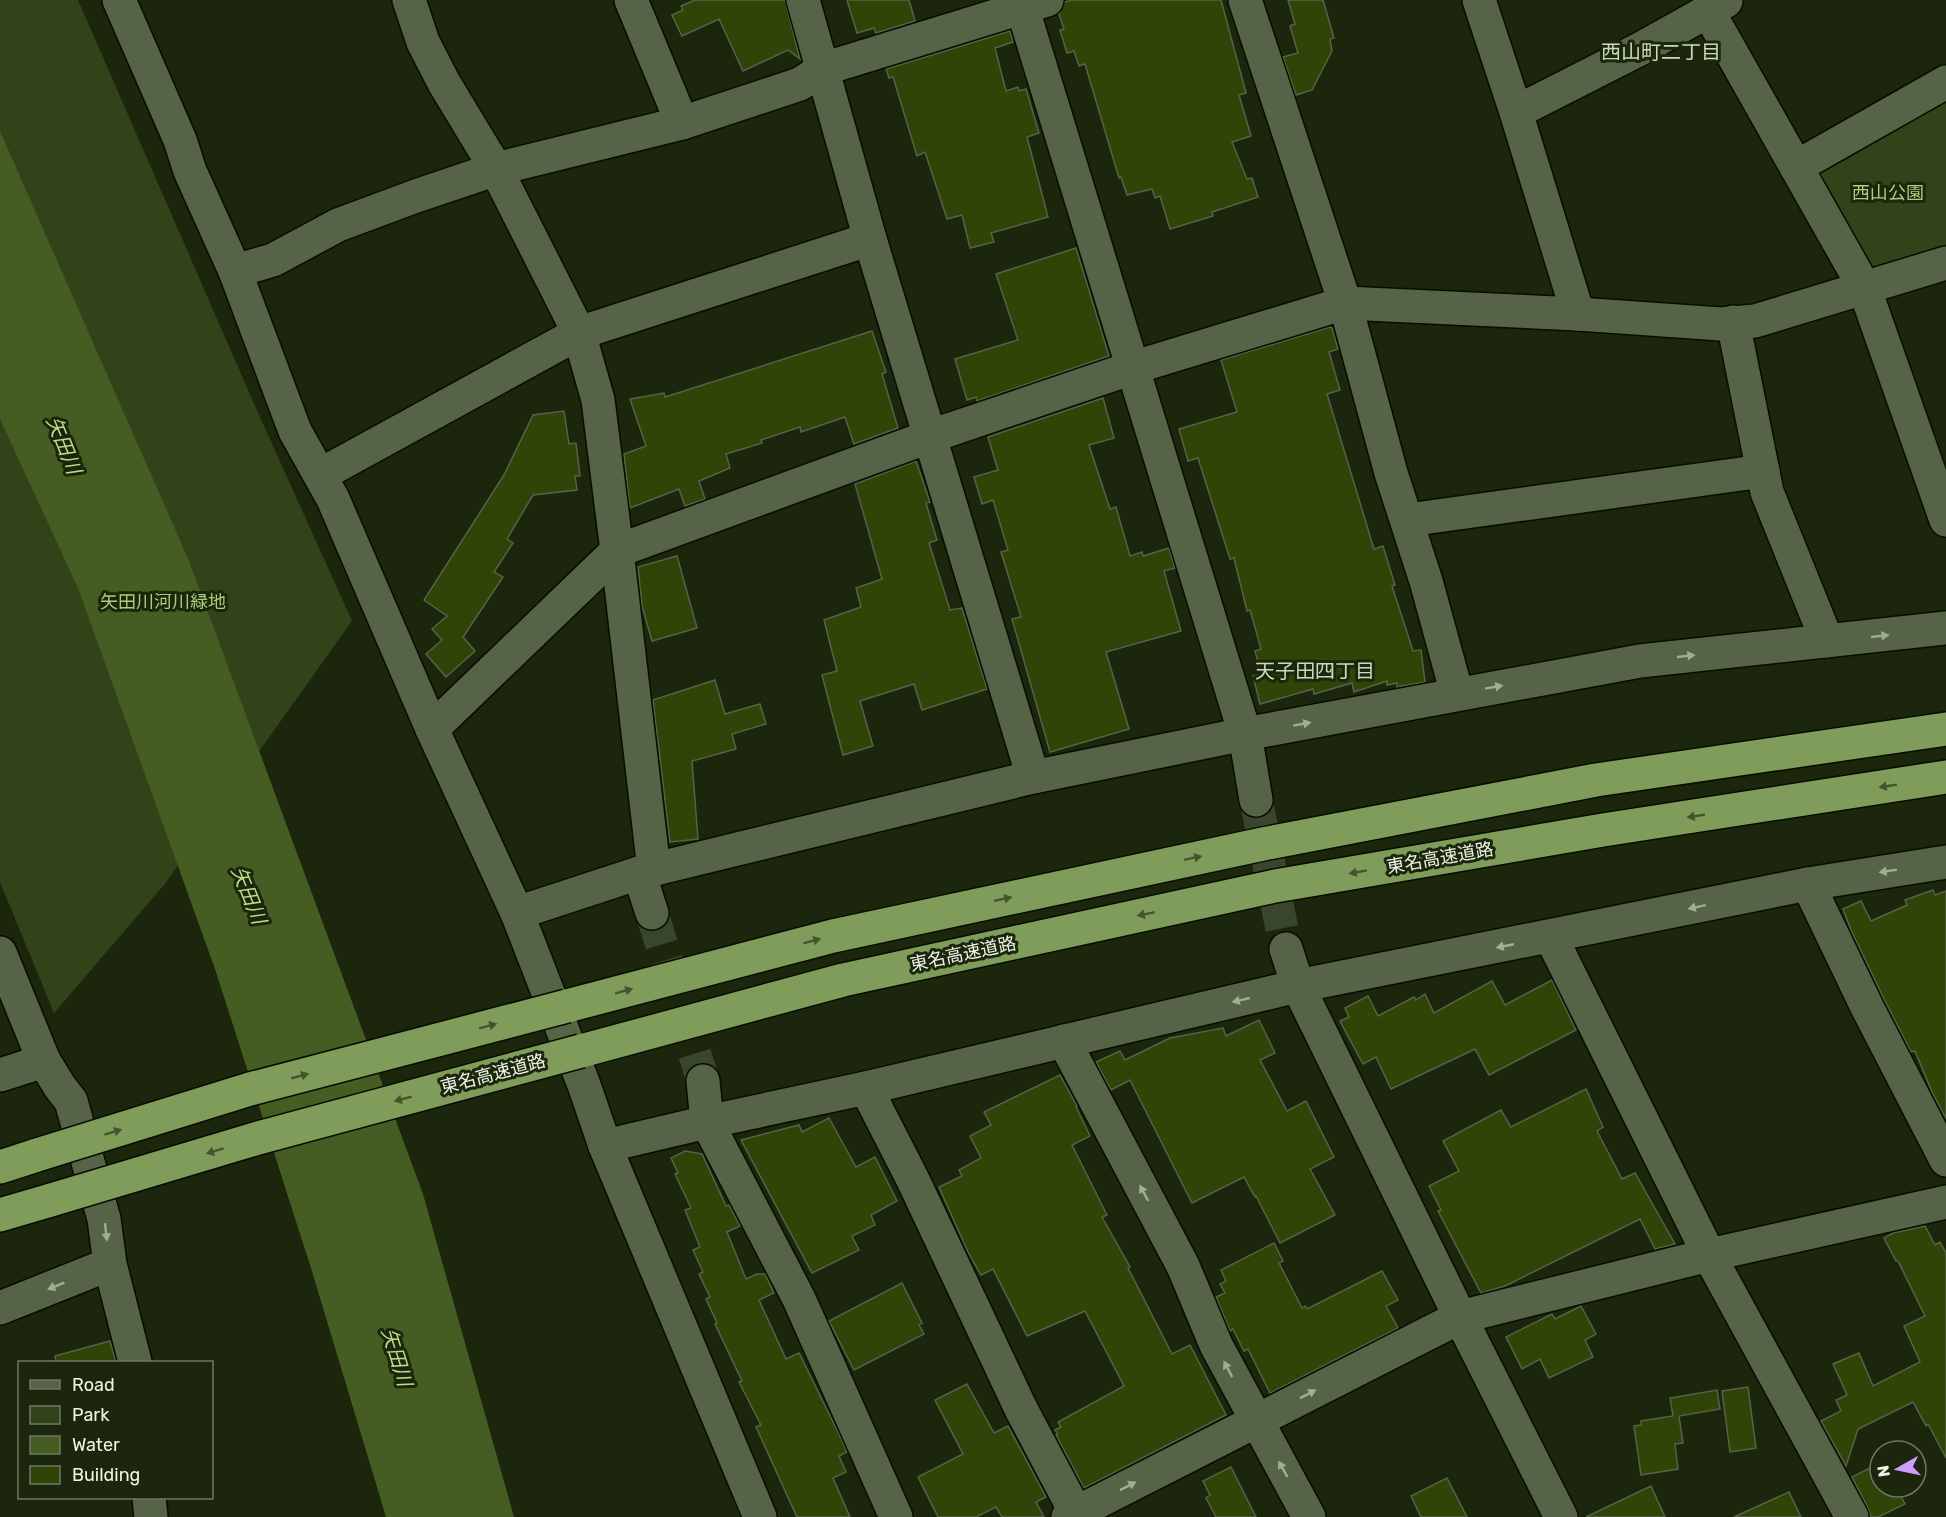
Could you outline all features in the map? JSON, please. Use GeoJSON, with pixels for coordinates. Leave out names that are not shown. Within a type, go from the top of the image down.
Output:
{"type":"FeatureCollection","features":[{"type":"Feature","properties":{"kind":"highway"},"geometry":{"type":"LineString","coordinates":[[0,1167],[250,1089],[833,936],[1263,844],[1596,780],[1946,729]]}},
{"type":"Feature","properties":{"kind":"highway","name":"東名高速道路"},"geometry":{"type":"LineString","coordinates":[[0,1215],[258,1138],[843,980],[1275,886],[1615,828],[1946,777]]}},
{"type":"Feature","properties":{"kind":"street"},"geometry":{"type":"LineString","coordinates":[[119,0],[180,140],[190,171],[235,271],[295,431],[333,499],[432,729],[517,913],[584,1084],[605,1146],[760,1517]]}},
{"type":"Feature","properties":{"kind":"street"},"geometry":{"type":"LineString","coordinates":[[409,0],[423,42],[444,83],[496,169],[579,333],[598,400],[617,550],[646,872],[652,912]]}},
{"type":"Feature","properties":{"kind":"street"},"geometry":{"type":"LineString","coordinates":[[631,0],[682,123]]}},
{"type":"Feature","properties":{"kind":"street"},"geometry":{"type":"LineString","coordinates":[[803,0],[870,239],[1033,777]]}},
{"type":"Feature","properties":{"kind":"street"},"geometry":{"type":"LineString","coordinates":[[1245,0],[1345,303],[1391,473],[1408,520],[1457,694]]}},
{"type":"Feature","properties":{"kind":"street"},"geometry":{"type":"LineString","coordinates":[[1479,0],[1578,314]]}},
{"type":"Feature","properties":{"kind":"street"},"geometry":{"type":"LineString","coordinates":[[235,271],[273,260],[338,225],[496,169],[682,123],[800,84],[823,69],[1030,3],[1131,368],[1245,734],[1256,800]]}},
{"type":"Feature","properties":{"kind":"street"},"geometry":{"type":"LineString","coordinates":[[1516,112],[1642,48],[1718,6],[1796,167],[1864,287],[1946,520]]}},
{"type":"Feature","properties":{"kind":"street"},"geometry":{"type":"LineString","coordinates":[[1796,167],[1946,82]]}},
{"type":"Feature","properties":{"kind":"street"},"geometry":{"type":"LineString","coordinates":[[320,475],[579,333],[870,239]]}},
{"type":"Feature","properties":{"kind":"street"},"geometry":{"type":"LineString","coordinates":[[432,729],[617,550],[931,436],[1131,368],[1345,303],[1578,314],[1721,324],[1755,321],[1946,263]]}},
{"type":"Feature","properties":{"kind":"street"},"geometry":{"type":"LineString","coordinates":[[1733,322],[1767,492],[1827,641]]}},
{"type":"Feature","properties":{"kind":"street"},"geometry":{"type":"LineString","coordinates":[[1408,520],[1763,471]]}},
{"type":"Feature","properties":{"kind":"street"},"geometry":{"type":"LineString","coordinates":[[517,913],[646,872],[1033,777],[1245,734],[1640,661],[1946,628]]}},
{"type":"Feature","properties":{"kind":"street"},"geometry":{"type":"LineString","coordinates":[[605,1146],[866,1088],[1298,986],[1808,884],[1946,862]]}},
{"type":"Feature","properties":{"kind":"street"},"geometry":{"type":"LineString","coordinates":[[1808,884],[1867,1007],[1946,1160]]}},
{"type":"Feature","properties":{"kind":"street"},"geometry":{"type":"LineString","coordinates":[[1551,937],[1709,1255],[1852,1517]]}},
{"type":"Feature","properties":{"kind":"street"},"geometry":{"type":"LineString","coordinates":[[1286,949],[1298,986],[1561,1517]]}},
{"type":"Feature","properties":{"kind":"street"},"geometry":{"type":"LineString","coordinates":[[0,953],[44,1061],[60,1088],[71,1101],[104,1219],[110,1264],[135,1361]]}},
{"type":"Feature","properties":{"kind":"street"},"geometry":{"type":"LineString","coordinates":[[1064,1041],[1183,1266],[1216,1345],[1309,1517]]}},
{"type":"Feature","properties":{"kind":"street"},"geometry":{"type":"LineString","coordinates":[[0,1074],[44,1061]]}},
{"type":"Feature","properties":{"kind":"street"},"geometry":{"type":"LineString","coordinates":[[703,1081],[707,1122],[799,1299],[896,1517]]}},
{"type":"Feature","properties":{"kind":"street"},"geometry":{"type":"LineString","coordinates":[[866,1088],[913,1180],[1072,1515],[1460,1317],[1709,1255],[1946,1202]]}},
{"type":"Feature","properties":{"kind":"street"},"geometry":{"type":"LineString","coordinates":[[0,1308],[110,1264]]}},
{"type":"Feature","properties":{"kind":"street"},"geometry":{"type":"LineString","coordinates":[[149,1499],[151,1517]]}},
{"type":"Feature","properties":{"kind":"green space","name":"矢田川河川緑地"},"geometry":{"type":"Polygon","coordinates":[[[0,0],[78,0],[255,406],[352,621],[164,885],[54,1013],[0,882],[0,0]]]}},
{"type":"Feature","properties":{"kind":"green space","name":"西山公園"},"geometry":{"type":"Polygon","coordinates":[[[1946,94],[1946,253],[1871,277],[1811,171],[1946,94]]]}},
{"type":"Feature","properties":{"kind":"water","name":"矢田川"},"geometry":{"type":"Polygon","coordinates":[[[0,131],[189,561],[423,1194],[514,1517],[386,1517],[311,1268],[215,969],[78,588],[0,419],[0,131]]]}},
{"type":"Feature","properties":{"kind":"building"},"geometry":{"type":"Polygon","coordinates":[[[695,0],[785,0],[800,59],[788,50],[743,71],[719,19],[682,36],[672,15],[683,10],[681,6],[695,0]]]}},
{"type":"Feature","properties":{"kind":"building"},"geometry":{"type":"Polygon","coordinates":[[[847,0],[909,0],[915,21],[876,33],[874,28],[857,33],[847,0]]]}},
{"type":"Feature","properties":{"kind":"building"},"geometry":{"type":"Polygon","coordinates":[[[1072,0],[1221,0],[1246,93],[1239,95],[1251,136],[1232,142],[1247,179],[1252,178],[1258,197],[1212,212],[1213,216],[1170,229],[1160,196],[1155,198],[1152,189],[1127,195],[1121,177],[1119,178],[1085,64],[1079,66],[1074,51],[1067,53],[1060,30],[1064,29],[1059,14],[1065,2],[1072,0]]]}},
{"type":"Feature","properties":{"kind":"building"},"geometry":{"type":"Polygon","coordinates":[[[1288,0],[1323,0],[1334,38],[1330,39],[1332,51],[1312,90],[1296,95],[1283,57],[1298,53],[1290,26],[1295,24],[1288,0]]]}},
{"type":"Feature","properties":{"kind":"building"},"geometry":{"type":"Polygon","coordinates":[[[1010,31],[1013,42],[995,48],[1006,91],[1018,87],[1019,91],[1026,89],[1039,133],[1027,137],[1048,217],[991,233],[994,242],[970,248],[962,215],[947,219],[925,152],[917,156],[893,77],[889,78],[886,69],[1010,31]]]}},
{"type":"Feature","properties":{"kind":"building"},"geometry":{"type":"Polygon","coordinates":[[[1076,248],[1109,356],[977,401],[976,397],[967,400],[955,359],[1018,340],[996,274],[1076,248]]]}},
{"type":"Feature","properties":{"kind":"building"},"geometry":{"type":"Polygon","coordinates":[[[1330,327],[1338,349],[1329,352],[1340,390],[1327,394],[1374,549],[1383,546],[1395,585],[1392,586],[1413,651],[1421,650],[1425,682],[1397,687],[1397,683],[1387,685],[1387,681],[1354,692],[1352,683],[1314,694],[1313,689],[1260,704],[1253,676],[1261,674],[1255,651],[1261,649],[1250,610],[1247,611],[1234,558],[1230,559],[1198,458],[1188,461],[1179,429],[1237,412],[1221,360],[1330,327]]]}},
{"type":"Feature","properties":{"kind":"building"},"geometry":{"type":"Polygon","coordinates":[[[872,331],[886,372],[882,374],[898,428],[854,444],[845,417],[801,432],[800,427],[761,440],[762,443],[726,454],[730,468],[699,481],[705,499],[685,506],[679,489],[630,508],[624,454],[646,446],[630,399],[664,393],[665,397],[872,331]]]}},
{"type":"Feature","properties":{"kind":"building"},"geometry":{"type":"Polygon","coordinates":[[[1103,398],[1114,438],[1089,445],[1110,509],[1116,507],[1130,556],[1142,552],[1143,556],[1169,548],[1175,568],[1164,571],[1181,631],[1106,652],[1129,729],[1050,752],[1012,619],[1021,617],[1001,552],[1008,550],[993,500],[982,504],[974,477],[998,470],[988,437],[1103,398]]]}},
{"type":"Feature","properties":{"kind":"building"},"geometry":{"type":"Polygon","coordinates":[[[564,411],[569,444],[576,443],[580,476],[575,476],[577,490],[533,495],[507,539],[513,543],[494,572],[503,577],[463,637],[475,651],[446,677],[426,654],[442,640],[432,629],[447,616],[424,600],[504,475],[533,415],[564,411]]]}},
{"type":"Feature","properties":{"kind":"building"},"geometry":{"type":"Polygon","coordinates":[[[916,461],[930,502],[926,503],[937,540],[929,543],[950,610],[962,608],[987,689],[922,710],[914,684],[860,701],[873,746],[843,755],[822,675],[837,671],[824,620],[861,607],[856,588],[882,579],[855,484],[916,461]]]}},
{"type":"Feature","properties":{"kind":"building"},"geometry":{"type":"Polygon","coordinates":[[[677,556],[697,628],[652,641],[642,606],[638,567],[677,556]]]}},
{"type":"Feature","properties":{"kind":"building"},"geometry":{"type":"Polygon","coordinates":[[[715,680],[725,714],[760,704],[766,724],[732,734],[736,749],[692,761],[698,839],[670,842],[653,700],[715,680]]]}},
{"type":"Feature","properties":{"kind":"building"},"geometry":{"type":"Polygon","coordinates":[[[1933,890],[1935,895],[1946,891],[1946,1119],[1915,1051],[1911,1052],[1884,999],[1843,909],[1861,901],[1871,921],[1907,905],[1905,900],[1933,890]]]}},
{"type":"Feature","properties":{"kind":"building"},"geometry":{"type":"Polygon","coordinates":[[[1552,980],[1576,1030],[1489,1075],[1475,1049],[1391,1089],[1376,1057],[1363,1064],[1340,1021],[1349,1017],[1345,1008],[1368,996],[1378,1016],[1414,997],[1416,1000],[1425,994],[1434,1013],[1492,981],[1505,1005],[1552,980]]]}},
{"type":"Feature","properties":{"kind":"building"},"geometry":{"type":"Polygon","coordinates":[[[1259,1020],[1275,1053],[1260,1060],[1287,1111],[1306,1101],[1334,1157],[1310,1169],[1335,1215],[1280,1243],[1244,1177],[1192,1203],[1130,1080],[1111,1090],[1096,1062],[1120,1051],[1125,1060],[1170,1038],[1223,1028],[1226,1036],[1259,1020]]]}},
{"type":"Feature","properties":{"kind":"building"},"geometry":{"type":"Polygon","coordinates":[[[1060,1075],[1090,1136],[1072,1145],[1107,1215],[1102,1217],[1130,1267],[1128,1268],[1172,1354],[1190,1345],[1226,1415],[1084,1488],[1056,1435],[1058,1434],[1055,1430],[1061,1427],[1058,1422],[1124,1386],[1085,1311],[1027,1336],[993,1269],[981,1275],[968,1252],[939,1187],[962,1176],[959,1170],[981,1158],[970,1136],[991,1125],[984,1112],[1060,1075]]]}},
{"type":"Feature","properties":{"kind":"building"},"geometry":{"type":"Polygon","coordinates":[[[1586,1089],[1603,1127],[1597,1131],[1622,1179],[1635,1173],[1675,1244],[1655,1249],[1640,1219],[1505,1286],[1481,1293],[1438,1211],[1441,1210],[1429,1186],[1459,1171],[1443,1141],[1501,1110],[1511,1127],[1586,1089]]]}},
{"type":"Feature","properties":{"kind":"building"},"geometry":{"type":"Polygon","coordinates":[[[829,1118],[856,1167],[875,1157],[897,1201],[871,1215],[875,1225],[852,1236],[859,1250],[812,1273],[741,1140],[799,1125],[802,1132],[829,1118]]]}},
{"type":"Feature","properties":{"kind":"building"},"geometry":{"type":"Polygon","coordinates":[[[685,1151],[702,1154],[726,1206],[729,1205],[740,1226],[727,1232],[746,1279],[757,1274],[765,1274],[774,1293],[759,1300],[786,1359],[799,1353],[839,1434],[847,1452],[839,1456],[846,1472],[833,1478],[850,1517],[797,1517],[756,1427],[761,1425],[739,1382],[742,1381],[715,1324],[717,1323],[706,1299],[710,1297],[699,1274],[703,1272],[693,1250],[700,1247],[685,1210],[691,1208],[675,1174],[678,1173],[671,1158],[685,1151]]]}},
{"type":"Feature","properties":{"kind":"building"},"geometry":{"type":"Polygon","coordinates":[[[1925,1226],[1935,1245],[1940,1242],[1946,1253],[1946,1458],[1913,1402],[1858,1429],[1846,1466],[1821,1421],[1841,1411],[1836,1400],[1847,1395],[1833,1364],[1859,1353],[1873,1386],[1920,1362],[1904,1326],[1925,1316],[1884,1238],[1893,1233],[1925,1226]]]}},
{"type":"Feature","properties":{"kind":"building"},"geometry":{"type":"Polygon","coordinates":[[[1274,1243],[1283,1261],[1279,1263],[1302,1308],[1305,1306],[1307,1309],[1382,1271],[1398,1300],[1386,1306],[1398,1328],[1270,1393],[1248,1349],[1244,1351],[1233,1329],[1230,1331],[1216,1297],[1225,1293],[1220,1284],[1226,1281],[1221,1270],[1274,1243]]]}},
{"type":"Feature","properties":{"kind":"building"},"geometry":{"type":"Polygon","coordinates":[[[902,1283],[922,1323],[919,1325],[924,1334],[854,1370],[829,1321],[902,1283]]]}},
{"type":"Feature","properties":{"kind":"building"},"geometry":{"type":"Polygon","coordinates":[[[1581,1306],[1596,1334],[1585,1340],[1593,1357],[1549,1378],[1540,1359],[1522,1369],[1506,1337],[1552,1314],[1555,1319],[1581,1306]]]}},
{"type":"Feature","properties":{"kind":"building"},"geometry":{"type":"Polygon","coordinates":[[[110,1341],[116,1361],[56,1361],[55,1356],[110,1341]]]}},
{"type":"Feature","properties":{"kind":"building"},"geometry":{"type":"Polygon","coordinates":[[[967,1384],[994,1433],[1008,1426],[1046,1497],[1036,1502],[1044,1517],[1002,1517],[996,1507],[976,1517],[938,1517],[918,1477],[963,1454],[935,1400],[967,1384]]]}},
{"type":"Feature","properties":{"kind":"building"},"geometry":{"type":"Polygon","coordinates":[[[1748,1387],[1756,1448],[1730,1452],[1722,1391],[1748,1387]]]}},
{"type":"Feature","properties":{"kind":"building"},"geometry":{"type":"Polygon","coordinates":[[[1717,1390],[1720,1409],[1679,1416],[1683,1443],[1675,1444],[1678,1469],[1641,1475],[1634,1426],[1641,1425],[1641,1421],[1673,1416],[1670,1398],[1717,1390]]]}},
{"type":"Feature","properties":{"kind":"building"},"geometry":{"type":"Polygon","coordinates":[[[1231,1467],[1256,1517],[1216,1517],[1206,1498],[1210,1495],[1203,1481],[1231,1467]]]}},
{"type":"Feature","properties":{"kind":"building"},"geometry":{"type":"Polygon","coordinates":[[[1868,1469],[1868,1499],[1902,1499],[1905,1504],[1878,1517],[1871,1517],[1852,1477],[1868,1469]]]}},
{"type":"Feature","properties":{"kind":"building"},"geometry":{"type":"Polygon","coordinates":[[[1447,1478],[1467,1517],[1421,1517],[1411,1496],[1447,1478]]]}},
{"type":"Feature","properties":{"kind":"building"},"geometry":{"type":"Polygon","coordinates":[[[1651,1486],[1665,1517],[1586,1517],[1651,1486]]]}},
{"type":"Feature","properties":{"kind":"building"},"geometry":{"type":"Polygon","coordinates":[[[1789,1492],[1801,1517],[1734,1517],[1789,1492]]]}},
{"type":"Feature","properties":{"kind":"tunnel"},"geometry":{"type":"LineString","coordinates":[[1256,800],[1286,949]]}},
{"type":"Feature","properties":{"kind":"tunnel"},"geometry":{"type":"LineString","coordinates":[[652,913],[703,1081]]}},
{"type":"Feature","properties":{"kind":"district","name":"西山町二丁目"},"geometry":{"type":"Point","coordinates":[1661,52]}},
{"type":"Feature","properties":{"kind":"district","name":"天子田四丁目"},"geometry":{"type":"Point","coordinates":[1315,671]}}]}
